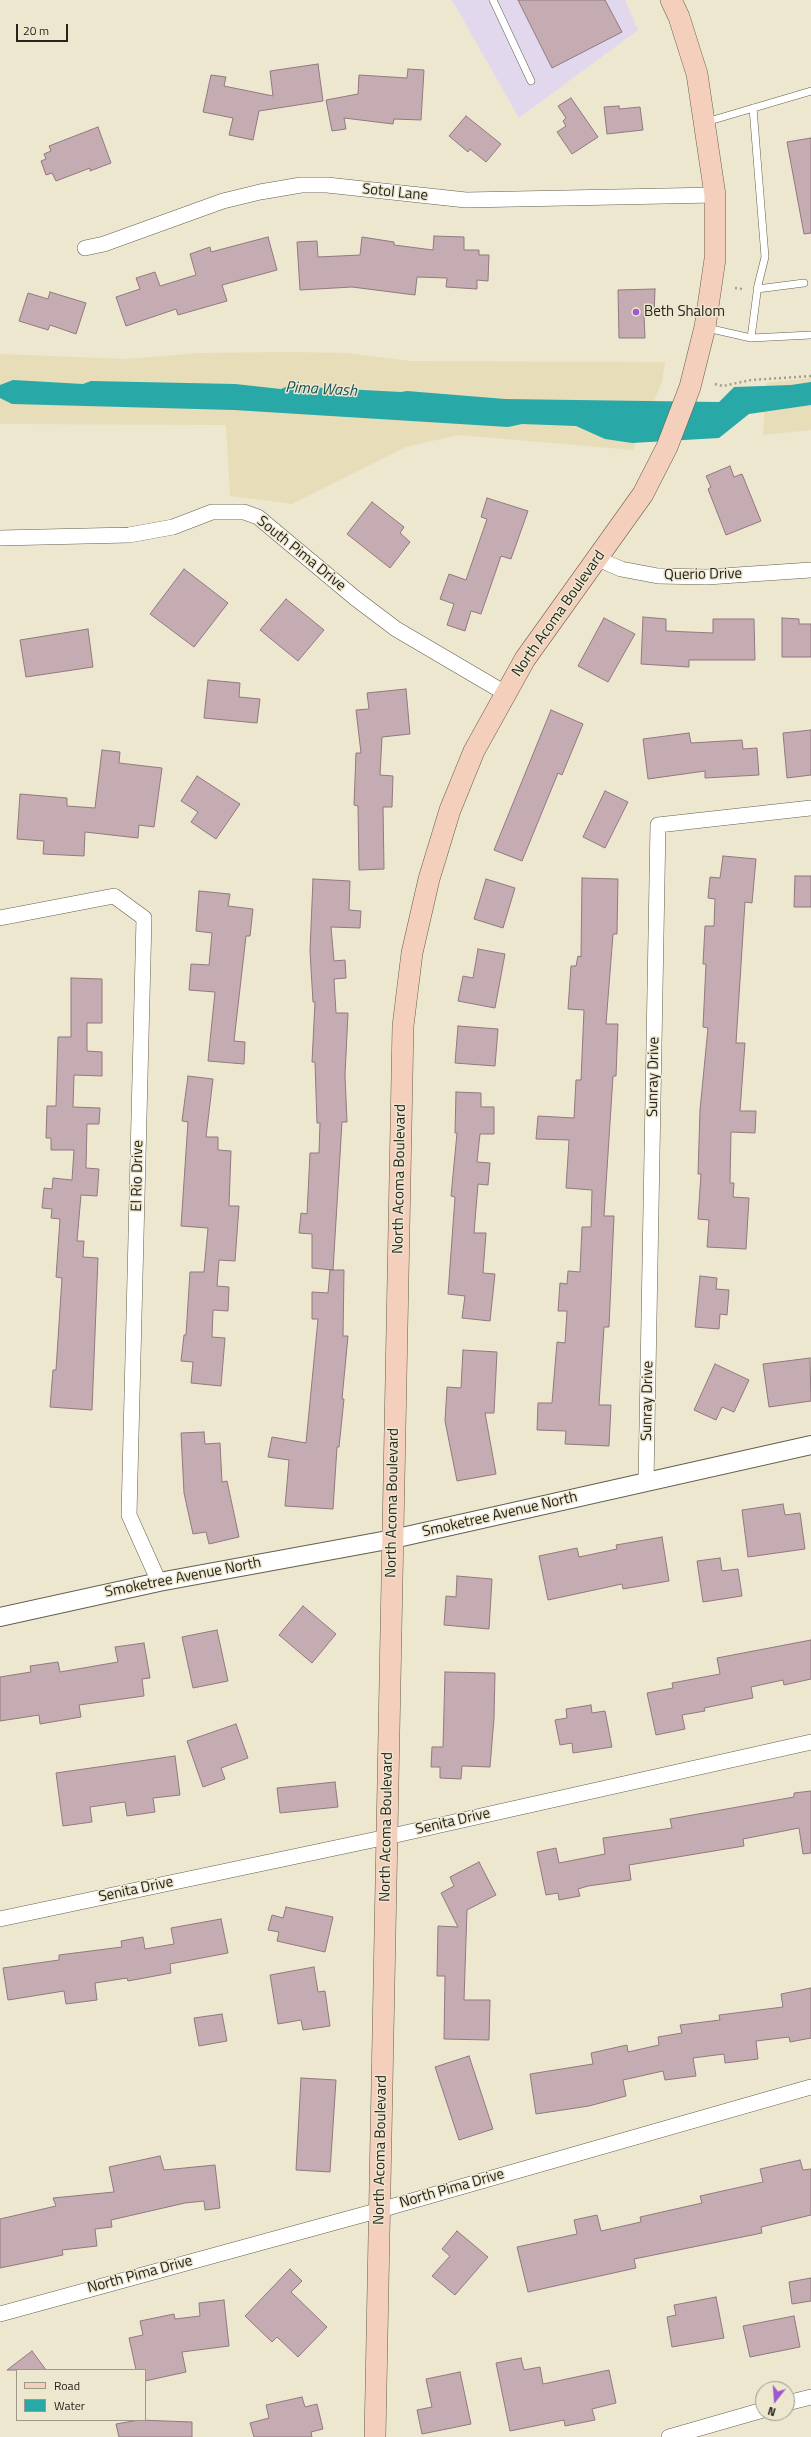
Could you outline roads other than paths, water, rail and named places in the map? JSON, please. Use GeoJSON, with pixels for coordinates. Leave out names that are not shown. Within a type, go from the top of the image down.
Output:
{"type":"FeatureCollection","features":[{"type":"Feature","properties":{"kind":"main road","name":"North Acoma Boulevard"},"geometry":{"type":"LineString","coordinates":[[375,2437],[402,1026],[411,960],[429,879],[450,810],[474,751],[505,693],[549,623],[598,558],[643,494],[667,447],[690,387],[704,327],[714,259],[715,196],[706,122],[697,74],[679,16],[671,0]]}},
{"type":"Feature","properties":{"kind":"street","name":"Sotol Lane"},"geometry":{"type":"LineString","coordinates":[[85,248],[104,244],[223,201],[260,192],[301,185],[327,186],[466,200],[715,196]]}},
{"type":"Feature","properties":{"kind":"street","name":"South Pima Drive"},"geometry":{"type":"LineString","coordinates":[[0,538],[129,535],[173,527],[212,512],[244,512],[258,517],[355,598],[396,629],[505,693]]}},
{"type":"Feature","properties":{"kind":"street","name":"Querio Drive"},"geometry":{"type":"LineString","coordinates":[[598,558],[621,569],[658,576],[707,577],[811,570]]}},
{"type":"Feature","properties":{"kind":"street","name":"Sunray Drive"},"geometry":{"type":"LineString","coordinates":[[646,1482],[658,825],[811,808]]}},
{"type":"Feature","properties":{"kind":"street","name":"El Rio Drive"},"geometry":{"type":"LineString","coordinates":[[0,918],[114,896],[144,918],[129,1515],[159,1582]]}},
{"type":"Feature","properties":{"kind":"street","name":"Smoketree Avenue North"},"geometry":{"type":"LineString","coordinates":[[0,1617],[159,1582],[392,1539],[811,1445]]}},
{"type":"Feature","properties":{"kind":"street","name":"Senita Drive"},"geometry":{"type":"LineString","coordinates":[[0,1919],[387,1837],[811,1742]]}},
{"type":"Feature","properties":{"kind":"street","name":"North Pima Drive"},"geometry":{"type":"LineString","coordinates":[[0,2314],[380,2210],[811,2087]]}},
{"type":"Feature","properties":{"kind":"street"},"geometry":{"type":"LineString","coordinates":[[795,2401],[811,2397]]}},
{"type":"Feature","properties":{"kind":"street"},"geometry":{"type":"LineString","coordinates":[[669,2437],[755,2412]]}},
{"type":"Feature","properties":{"kind":"lane"},"geometry":{"type":"LineString","coordinates":[[493,0],[531,81]]}},
{"type":"Feature","properties":{"kind":"lane"},"geometry":{"type":"LineString","coordinates":[[706,122],[811,91]]}},
{"type":"Feature","properties":{"kind":"lane"},"geometry":{"type":"LineString","coordinates":[[751,338],[757,289],[765,257],[752,108]]}},
{"type":"Feature","properties":{"kind":"lane"},"geometry":{"type":"LineString","coordinates":[[757,289],[804,283]]}},
{"type":"Feature","properties":{"kind":"lane"},"geometry":{"type":"LineString","coordinates":[[704,327],[751,338],[811,335]]}},
{"type":"Feature","properties":{"kind":"water","name":"Pima Wash"},"geometry":{"type":"Polygon","coordinates":[[[13,380],[83,384],[91,381],[235,384],[281,389],[288,386],[401,392],[407,391],[505,399],[719,402],[734,387],[791,385],[811,382],[811,405],[749,414],[719,438],[632,443],[605,439],[576,426],[522,424],[508,427],[234,410],[12,404],[0,398],[0,385],[13,380]]]}},
{"type":"Feature","properties":{"kind":"place","name":"Beth Shalom"},"geometry":{"type":"Point","coordinates":[636,312]}}]}
